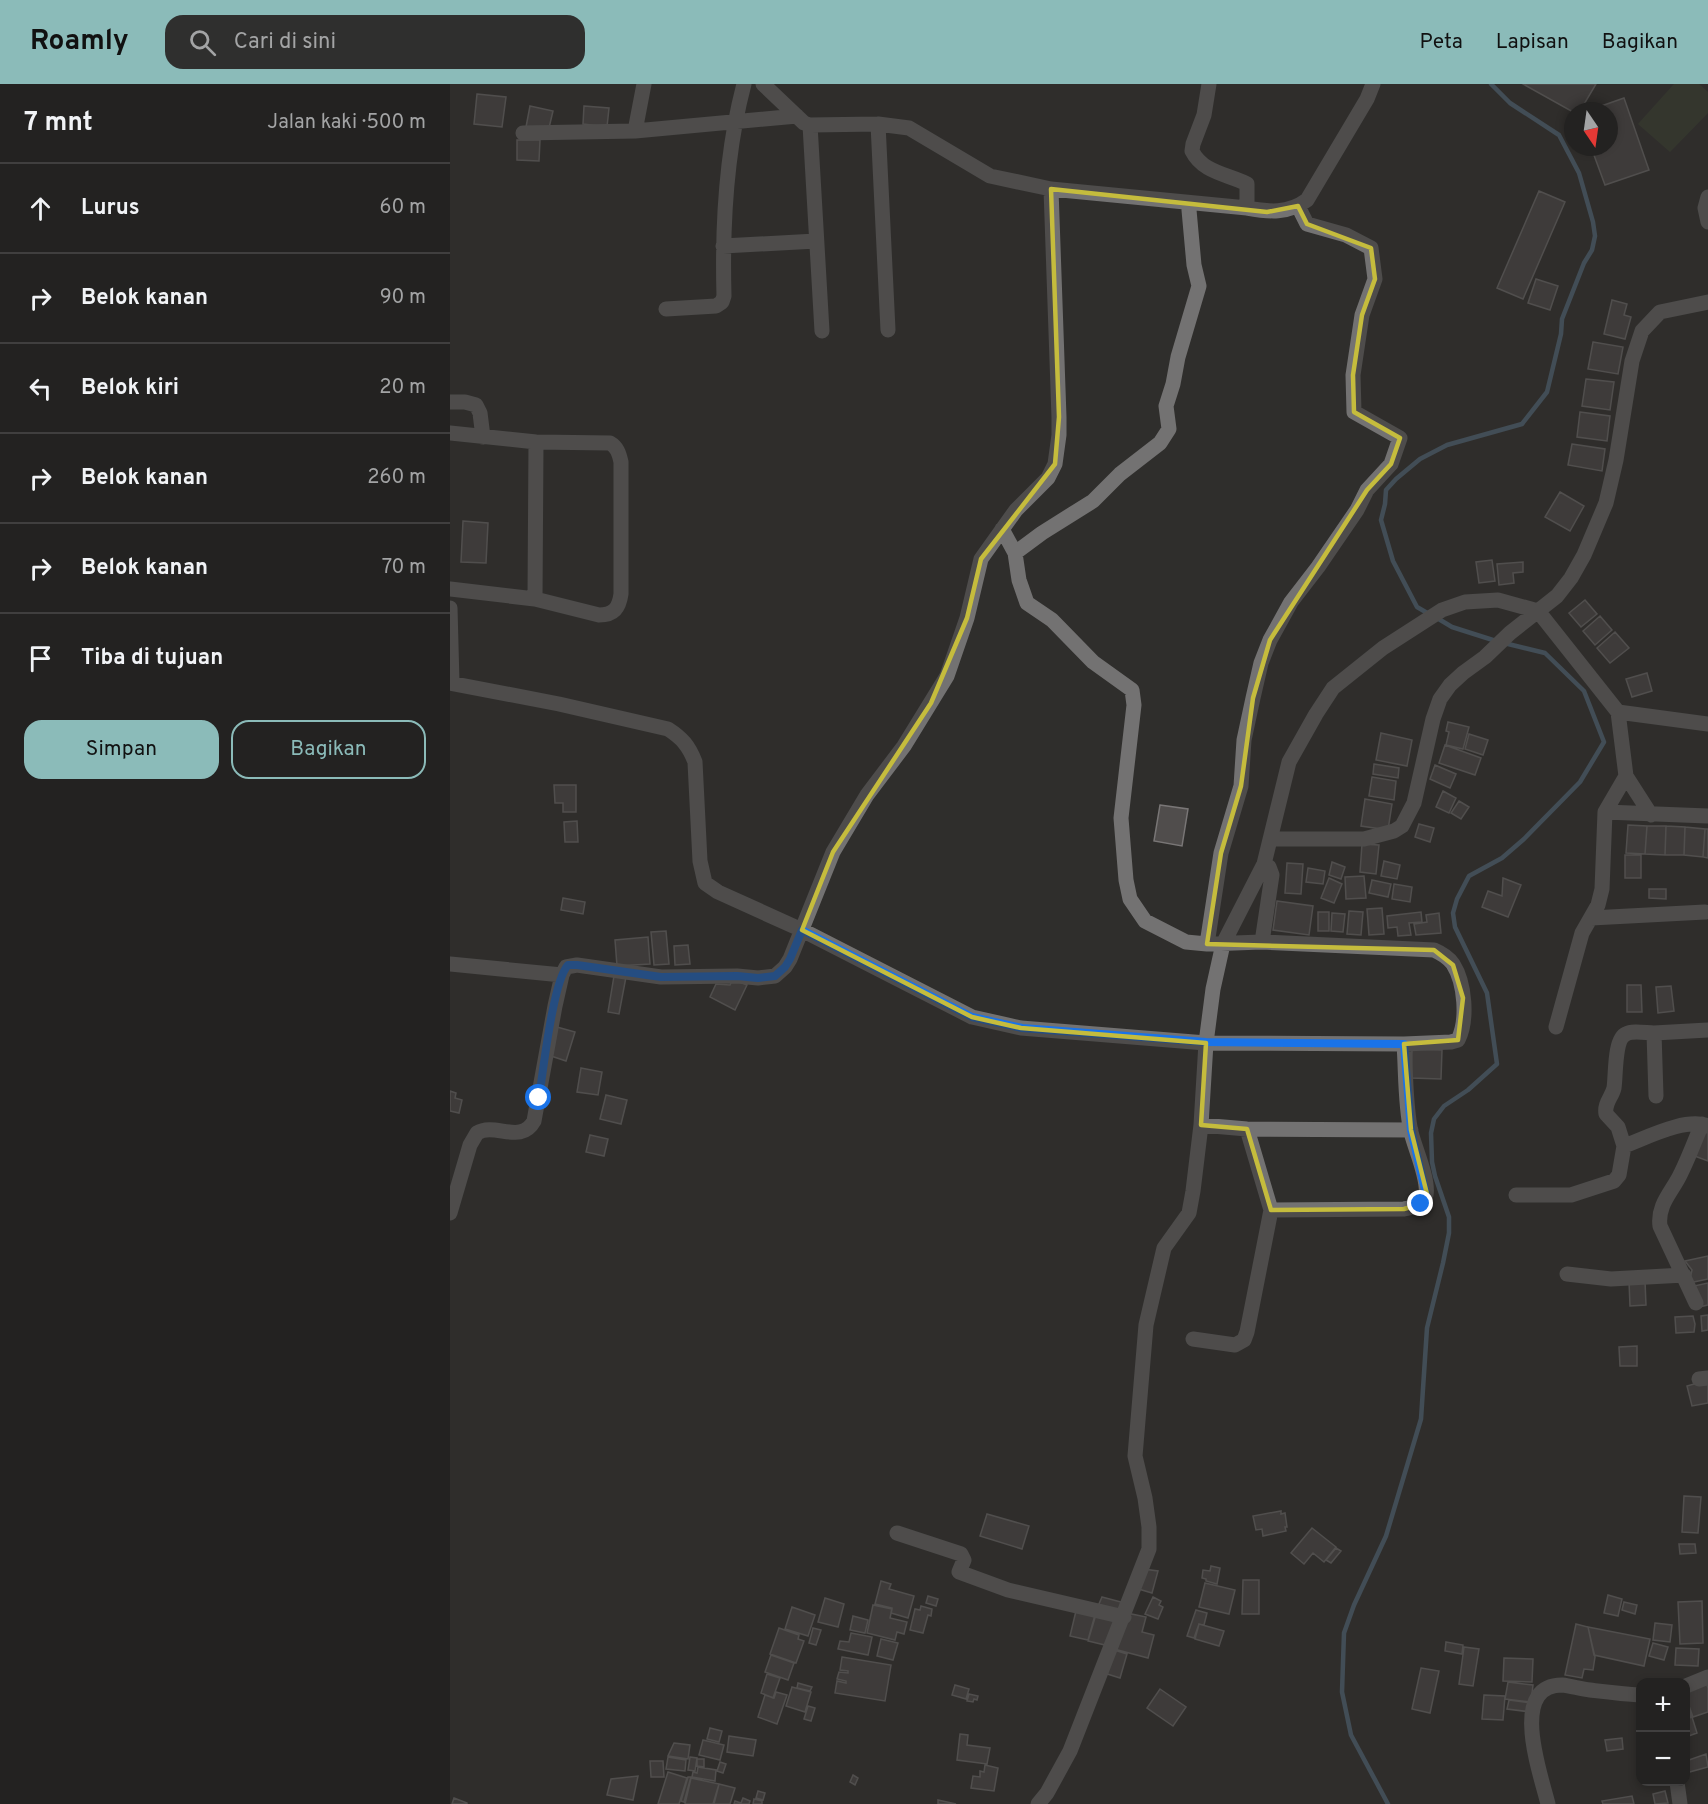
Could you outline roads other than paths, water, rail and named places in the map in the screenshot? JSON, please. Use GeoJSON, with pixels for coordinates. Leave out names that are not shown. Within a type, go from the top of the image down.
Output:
{"type":"FeatureCollection","features":[{"type":"Feature","properties":{"kind":"street"},"geometry":{"type":"LineString","coordinates":[[635,131],[644,84]]}},
{"type":"Feature","properties":{"kind":"street"},"geometry":{"type":"LineString","coordinates":[[666,309],[716,306],[722,303],[724,296],[723,246],[733,123],[744,84]]}},
{"type":"Feature","properties":{"kind":"street"},"geometry":{"type":"LineString","coordinates":[[763,84],[803,120],[816,241],[822,331]]}},
{"type":"Feature","properties":{"kind":"street"},"geometry":{"type":"LineString","coordinates":[[1209,84],[1204,115],[1192,151],[1197,159],[1211,170],[1247,184],[1247,208]]}},
{"type":"Feature","properties":{"kind":"street"},"geometry":{"type":"LineString","coordinates":[[523,133],[635,131],[803,120],[878,124],[909,128],[990,176],[1051,189],[1247,208],[1267,212],[1285,211],[1307,200],[1367,99],[1373,84]]}},
{"type":"Feature","properties":{"kind":"street"},"geometry":{"type":"LineString","coordinates":[[878,124],[888,330]]}},
{"type":"Feature","properties":{"kind":"street"},"geometry":{"type":"LineString","coordinates":[[450,1213],[470,1145],[477,1133],[487,1129],[522,1132],[534,1121],[562,975],[568,965],[661,977],[758,978],[775,976],[790,959],[833,852],[867,795],[904,746],[947,676],[968,618],[981,559],[1016,510],[1048,478],[1055,464],[1059,417],[1051,189]]}},
{"type":"Feature","properties":{"kind":"street"},"geometry":{"type":"LineString","coordinates":[[1708,197],[1705,208],[1708,222]]}},
{"type":"Feature","properties":{"kind":"street"},"geometry":{"type":"LineString","coordinates":[[1015,553],[1093,501],[1120,474],[1160,443],[1168,429],[1166,406],[1199,286],[1194,265],[1189,210],[1191,203]]}},
{"type":"Feature","properties":{"kind":"street"},"geometry":{"type":"LineString","coordinates":[[1207,945],[1221,853],[1241,786],[1244,740],[1262,663],[1270,640],[1291,602],[1357,510],[1367,490],[1391,464],[1400,438],[1354,412],[1353,375],[1362,315],[1375,279],[1371,248],[1346,235],[1307,224],[1298,206]]}},
{"type":"Feature","properties":{"kind":"street"},"geometry":{"type":"LineString","coordinates":[[723,246],[816,241]]}},
{"type":"Feature","properties":{"kind":"street"},"geometry":{"type":"LineString","coordinates":[[1270,839],[1364,839],[1394,831],[1402,826],[1414,803],[1433,719],[1440,699],[1450,685],[1557,596],[1571,578],[1588,548],[1603,513],[1616,460],[1632,361],[1642,331],[1660,312],[1708,302]]}},
{"type":"Feature","properties":{"kind":"street"},"geometry":{"type":"LineString","coordinates":[[450,402],[476,405],[482,419],[483,437]]}},
{"type":"Feature","properties":{"kind":"street"},"geometry":{"type":"LineString","coordinates":[[450,433],[536,442],[610,443],[617,449],[621,462],[621,594],[620,605],[614,612],[607,615],[536,599],[450,589]]}},
{"type":"Feature","properties":{"kind":"street"},"geometry":{"type":"LineString","coordinates":[[536,442],[536,599]]}},
{"type":"Feature","properties":{"kind":"street"},"geometry":{"type":"LineString","coordinates":[[450,609],[451,683],[653,724],[668,729],[682,738],[691,750],[695,762],[700,861],[705,883],[718,892],[802,930],[972,1017],[1022,1028],[1206,1042],[1404,1044],[1458,1040],[1462,1032],[1463,998],[1459,978],[1453,965],[1444,955],[1434,950],[1262,942],[1207,945],[1186,942],[1153,926],[1140,916],[1130,899],[1126,880],[1121,818],[1134,705],[1132,690],[1093,662],[1052,620],[1027,603],[1019,580],[1015,553],[1002,529]]}},
{"type":"Feature","properties":{"kind":"street"},"geometry":{"type":"LineString","coordinates":[[1038,1804],[1047,1793],[1070,1751],[1149,1549],[1145,1498],[1135,1456],[1146,1325],[1164,1248],[1189,1213],[1213,989],[1223,944],[1264,864],[1289,762],[1316,714],[1333,688],[1360,664],[1436,613],[1465,602],[1498,600],[1538,611],[1618,712],[1626,776],[1651,815]]}},
{"type":"Feature","properties":{"kind":"street"},"geometry":{"type":"LineString","coordinates":[[1618,712],[1708,724]]}},
{"type":"Feature","properties":{"kind":"street"},"geometry":{"type":"LineString","coordinates":[[1556,1027],[1582,933],[1598,905],[1602,889],[1605,812],[1626,776]]}},
{"type":"Feature","properties":{"kind":"street"},"geometry":{"type":"LineString","coordinates":[[1605,812],[1708,816]]}},
{"type":"Feature","properties":{"kind":"street"},"geometry":{"type":"LineString","coordinates":[[1262,942],[1272,875],[1269,867],[1264,864]]}},
{"type":"Feature","properties":{"kind":"street"},"geometry":{"type":"LineString","coordinates":[[1591,918],[1706,912]]}},
{"type":"Feature","properties":{"kind":"street"},"geometry":{"type":"LineString","coordinates":[[450,964],[562,975]]}},
{"type":"Feature","properties":{"kind":"street"},"geometry":{"type":"LineString","coordinates":[[1516,1195],[1571,1195],[1614,1181],[1619,1174],[1624,1146],[1618,1127],[1605,1110],[1614,1090],[1614,1068],[1622,1037],[1626,1033],[1708,1030]]}},
{"type":"Feature","properties":{"kind":"street"},"geometry":{"type":"LineString","coordinates":[[1654,1033],[1656,1096]]}},
{"type":"Feature","properties":{"kind":"street"},"geometry":{"type":"LineString","coordinates":[[1271,1210],[1404,1209],[1421,1204],[1426,1194],[1411,1130],[1404,1044]]}},
{"type":"Feature","properties":{"kind":"street"},"geometry":{"type":"LineString","coordinates":[[1200,1125],[1248,1129],[1411,1130]]}},
{"type":"Feature","properties":{"kind":"street"},"geometry":{"type":"LineString","coordinates":[[1624,1146],[1686,1125],[1705,1125],[1681,1174],[1664,1200],[1659,1219],[1660,1226],[1696,1303]]}},
{"type":"Feature","properties":{"kind":"street"},"geometry":{"type":"LineString","coordinates":[[1193,1339],[1234,1345],[1244,1340],[1247,1332],[1271,1210],[1248,1129]]}},
{"type":"Feature","properties":{"kind":"street"},"geometry":{"type":"LineString","coordinates":[[1568,1274],[1611,1279],[1684,1275]]}},
{"type":"Feature","properties":{"kind":"street"},"geometry":{"type":"LineString","coordinates":[[897,1533],[961,1554],[964,1560],[959,1572],[988,1583],[1018,1593],[1124,1617]]}},
{"type":"Feature","properties":{"kind":"street"},"geometry":{"type":"LineString","coordinates":[[1690,1684],[1708,1677]]}},
{"type":"Feature","properties":{"kind":"street"},"geometry":{"type":"LineString","coordinates":[[1548,1804],[1531,1727],[1535,1697],[1544,1691],[1563,1685],[1636,1695]]}},
{"type":"Feature","properties":{"kind":"street"},"geometry":{"type":"LineString","coordinates":[[1678,1786],[1680,1804]]}},
{"type":"Feature","properties":{"kind":"waterway"},"geometry":{"type":"LineString","coordinates":[[1429,614],[1417,607],[1393,561],[1381,520],[1386,490],[1420,459],[1447,445],[1522,424],[1547,392],[1561,334],[1562,319],[1584,263],[1592,250],[1595,236],[1579,173],[1559,135],[1510,103],[1491,84]]}},
{"type":"Feature","properties":{"kind":"waterway"},"geometry":{"type":"LineString","coordinates":[[1437,618],[1452,627],[1496,641]]}},
{"type":"Feature","properties":{"kind":"waterway"},"geometry":{"type":"LineString","coordinates":[[1388,1804],[1351,1735],[1342,1692],[1344,1633],[1354,1605],[1386,1536],[1421,1419],[1427,1328],[1449,1233],[1449,1217],[1432,1162],[1431,1133],[1434,1119],[1444,1106],[1468,1090],[1497,1064],[1487,993],[1455,927],[1453,913],[1457,899],[1469,876],[1502,858],[1524,839],[1580,782],[1604,742],[1584,691],[1545,653],[1504,643]]}}]}
